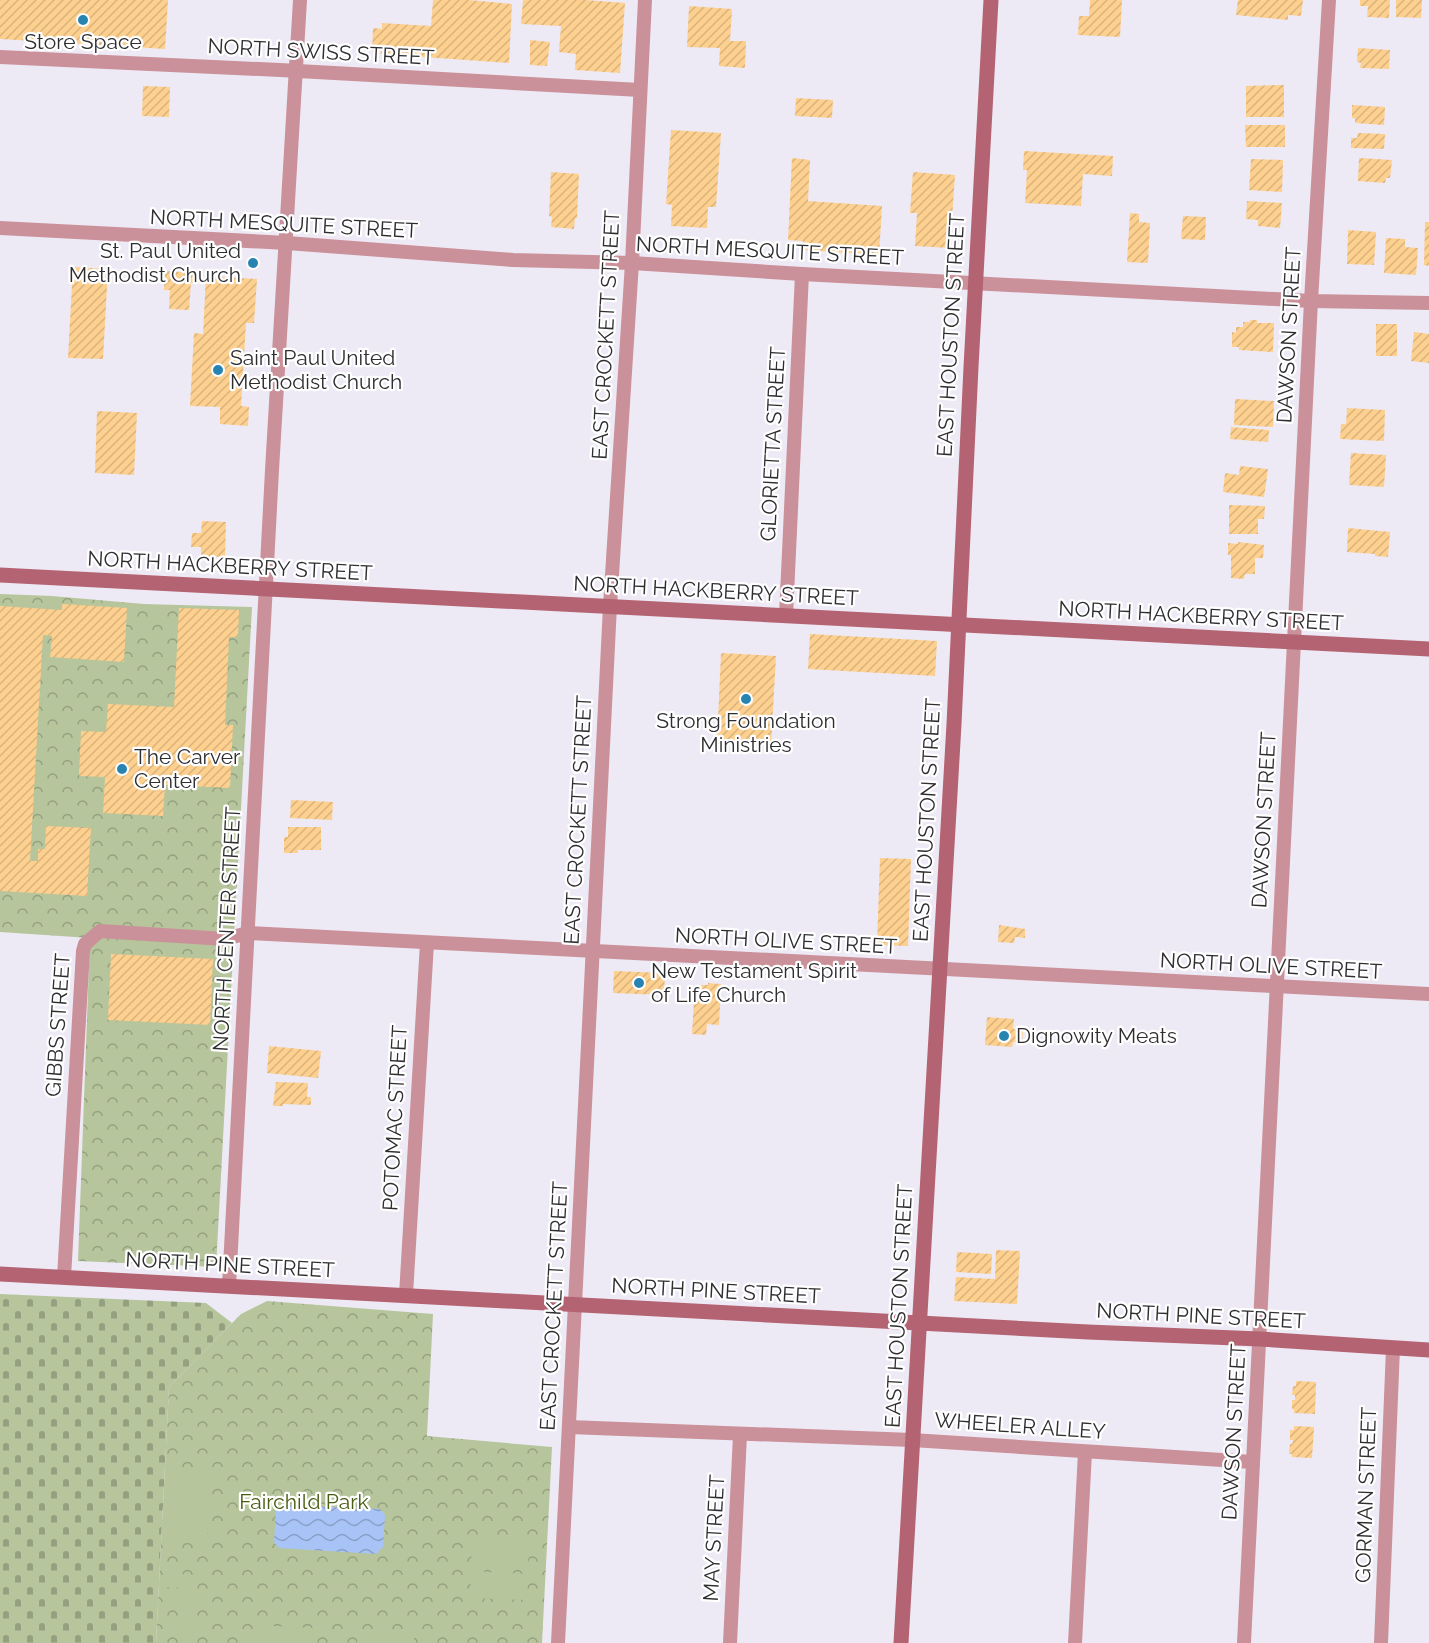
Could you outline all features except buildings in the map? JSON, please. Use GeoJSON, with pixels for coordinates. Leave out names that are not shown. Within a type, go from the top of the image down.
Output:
{"type":"FeatureCollection","features":[{"type":"Feature","properties":{"kind":"main road","name":"EAST HOUSTON STREET"},"geometry":{"type":"LineString","coordinates":[[901,1643],[954,735],[991,0]]}},
{"type":"Feature","properties":{"kind":"main road","name":"NORTH HACKBERRY STREET"},"geometry":{"type":"LineString","coordinates":[[0,574],[1429,649]]}},
{"type":"Feature","properties":{"kind":"main road","name":"NORTH PINE STREET"},"geometry":{"type":"LineString","coordinates":[[0,1274],[1260,1339],[1429,1350]]}},
{"type":"Feature","properties":{"kind":"street","name":"NORTH CENTER STREET"},"geometry":{"type":"LineString","coordinates":[[230,1286],[266,588],[300,0]]}},
{"type":"Feature","properties":{"kind":"street","name":"EAST CROCKETT STREET"},"geometry":{"type":"LineString","coordinates":[[558,1643],[610,606],[632,263],[645,0]]}},
{"type":"Feature","properties":{"kind":"street","name":"DAWSON STREET"},"geometry":{"type":"LineString","coordinates":[[1244,1643],[1311,301],[1329,0]]}},
{"type":"Feature","properties":{"kind":"street","name":"NORTH SWISS STREET"},"geometry":{"type":"LineString","coordinates":[[0,57],[640,90]]}},
{"type":"Feature","properties":{"kind":"street","name":"NORTH MESQUITE STREET"},"geometry":{"type":"LineString","coordinates":[[0,228],[286,243],[513,260],[632,263],[975,284],[1311,301],[1429,303]]}},
{"type":"Feature","properties":{"kind":"street","name":"GLORIETTA STREET"},"geometry":{"type":"LineString","coordinates":[[786,616],[802,274]]}},
{"type":"Feature","properties":{"kind":"street","name":"GIBBS STREET"},"geometry":{"type":"LineString","coordinates":[[64,1277],[85,944],[100,931],[225,939],[248,933]]}},
{"type":"Feature","properties":{"kind":"street","name":"NORTH OLIVE STREET"},"geometry":{"type":"LineString","coordinates":[[248,933],[1276,988],[1429,994]]}},
{"type":"Feature","properties":{"kind":"street","name":"POTOMAC STREET"},"geometry":{"type":"LineString","coordinates":[[406,1295],[427,943]]}},
{"type":"Feature","properties":{"kind":"street","name":"GORMAN STREET"},"geometry":{"type":"LineString","coordinates":[[1381,1643],[1393,1348]]}},
{"type":"Feature","properties":{"kind":"street","name":"WHEELER ALLEY"},"geometry":{"type":"LineString","coordinates":[[569,1427],[912,1440],[1253,1462]]}},
{"type":"Feature","properties":{"kind":"street","name":"MAY STREET"},"geometry":{"type":"LineString","coordinates":[[730,1643],[740,1435]]}},
{"type":"Feature","properties":{"kind":"street"},"geometry":{"type":"LineString","coordinates":[[1075,1643],[1085,1452]]}},
{"type":"Feature","properties":{"kind":"green space","name":"The Carver Center"},"geometry":{"type":"Polygon","coordinates":[[[0,594],[144,604],[252,607],[216,1267],[78,1261],[90,938],[0,932],[0,594]]]}},
{"type":"Feature","properties":{"kind":"green space"},"geometry":{"type":"Polygon","coordinates":[[[0,1294],[206,1303],[232,1323],[169,1387],[156,1643],[0,1643],[0,1294]]]}},
{"type":"Feature","properties":{"kind":"green space","name":"Fairchild Park"},"geometry":{"type":"Polygon","coordinates":[[[267,1301],[433,1314],[427,1436],[552,1447],[542,1643],[156,1643],[169,1387],[241,1314],[267,1301]]]}},
{"type":"Feature","properties":{"kind":"green space"},"geometry":{"type":"Polygon","coordinates":[[[167,1466],[211,1469],[207,1544],[163,1542],[167,1466]]]}},
{"type":"Feature","properties":{"kind":"green space"},"geometry":{"type":"Polygon","coordinates":[[[473,1537],[529,1539],[528,1566],[471,1563],[473,1537]]]}},
{"type":"Feature","properties":{"kind":"green space"},"geometry":{"type":"Polygon","coordinates":[[[471,1571],[528,1574],[527,1600],[470,1598],[471,1571]]]}},
{"type":"Feature","properties":{"kind":"green space"},"geometry":{"type":"Polygon","coordinates":[[[166,1573],[198,1575],[197,1589],[165,1587],[166,1573]]]}},
{"type":"Feature","properties":{"kind":"green space"},"geometry":{"type":"Polygon","coordinates":[[[165,1595],[197,1597],[196,1611],[164,1609],[165,1595]]]}},
{"type":"Feature","properties":{"kind":"green space"},"geometry":{"type":"Polygon","coordinates":[[[163,1617],[196,1619],[195,1633],[163,1631],[163,1617]]]}},
{"type":"Feature","properties":{"kind":"green space"},"geometry":{"type":"Polygon","coordinates":[[[256,1625],[313,1628],[312,1643],[255,1643],[256,1625]]]}},
{"type":"Feature","properties":{"kind":"green space"},"geometry":{"type":"Polygon","coordinates":[[[358,1633],[414,1636],[414,1643],[357,1643],[358,1633]]]}},
{"type":"Feature","properties":{"kind":"water"},"geometry":{"type":"Polygon","coordinates":[[[281,1505],[380,1509],[385,1515],[383,1547],[376,1554],[279,1548],[274,1542],[276,1510],[281,1505]]]}},
{"type":"Feature","properties":{"kind":"place","name":"Store Space"},"geometry":{"type":"Point","coordinates":[83,20]}},
{"type":"Feature","properties":{"kind":"place","name":"St. Paul United Methodist Church"},"geometry":{"type":"Point","coordinates":[253,263]}},
{"type":"Feature","properties":{"kind":"place","name":"Saint Paul United Methodist Church"},"geometry":{"type":"Point","coordinates":[218,370]}},
{"type":"Feature","properties":{"kind":"place","name":"Strong Foundation Ministries"},"geometry":{"type":"Point","coordinates":[746,699]}},
{"type":"Feature","properties":{"kind":"place","name":"The Carver Center"},"geometry":{"type":"Point","coordinates":[122,769]}},
{"type":"Feature","properties":{"kind":"place","name":"New Testament Spirit of Life Church"},"geometry":{"type":"Point","coordinates":[639,983]}},
{"type":"Feature","properties":{"kind":"place","name":"Dignowity Meats"},"geometry":{"type":"Point","coordinates":[1004,1036]}}]}
